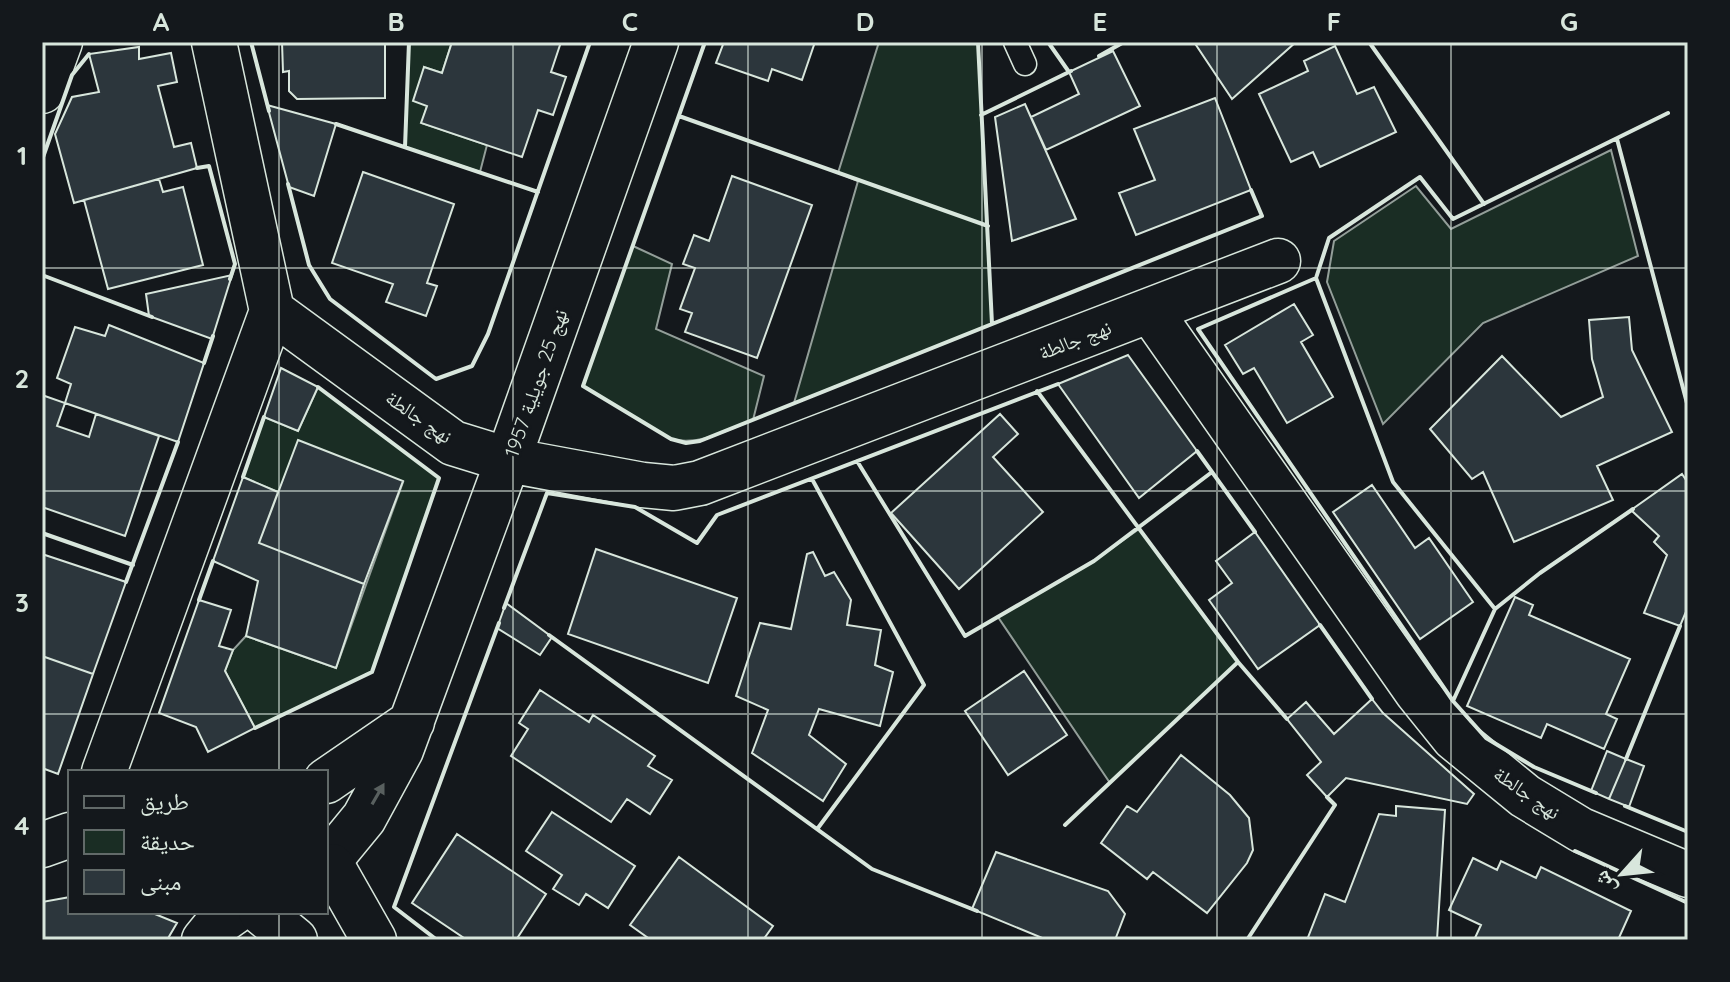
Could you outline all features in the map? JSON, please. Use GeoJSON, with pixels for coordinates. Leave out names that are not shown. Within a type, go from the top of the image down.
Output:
{"type":"FeatureCollection","features":[{"type":"Feature","properties":{"kind":"street"},"geometry":{"type":"LineString","coordinates":[[42,91],[60,42]]}},
{"type":"Feature","properties":{"kind":"street"},"geometry":{"type":"LineString","coordinates":[[105,770],[272,311],[214,42]]}},
{"type":"Feature","properties":{"kind":"street","name":"نهج 25 جويلية 1957"},"geometry":{"type":"LineString","coordinates":[[329,862],[364,818],[390,774],[412,722],[656,42]]}},
{"type":"Feature","properties":{"kind":"street"},"geometry":{"type":"LineString","coordinates":[[1151,312],[1278,261]]}},
{"type":"Feature","properties":{"kind":"street","name":"نهج جالطة"},"geometry":{"type":"LineString","coordinates":[[272,311],[453,443],[508,460],[674,488],[700,483],[1151,312],[1417,692],[1454,738],[1525,796],[1581,830],[1688,875]]}},
{"type":"Feature","properties":{"kind":"street"},"geometry":{"type":"LineString","coordinates":[[328,780],[412,722]]}},
{"type":"Feature","properties":{"kind":"street"},"geometry":{"type":"LineString","coordinates":[[42,845],[68,836]]}},
{"type":"Feature","properties":{"kind":"street"},"geometry":{"type":"LineString","coordinates":[[42,853],[68,852]]}},
{"type":"Feature","properties":{"kind":"street"},"geometry":{"type":"LineString","coordinates":[[329,862],[374,940]]}},
{"type":"Feature","properties":{"kind":"street"},"geometry":{"type":"LineString","coordinates":[[204,940],[217,924],[231,914]]}},
{"type":"Feature","properties":{"kind":"street"},"geometry":{"type":"LineString","coordinates":[[265,914],[295,940]]}},
{"type":"Feature","properties":{"kind":"lane"},"geometry":{"type":"LineString","coordinates":[[1015,42],[1025,64]]}},
{"type":"Feature","properties":{"kind":"green space"},"geometry":{"type":"Polygon","coordinates":[[[409,42],[452,42],[442,73],[424,67],[427,106],[422,123],[487,145],[480,172],[405,147],[409,42]]]}},
{"type":"Feature","properties":{"kind":"green space"},"geometry":{"type":"Polygon","coordinates":[[[879,42],[978,42],[992,324],[794,403],[858,181],[838,173],[879,42]]]}},
{"type":"Feature","properties":{"kind":"green space"},"geometry":{"type":"Polygon","coordinates":[[[1611,150],[1638,256],[1483,323],[1383,424],[1327,282],[1334,241],[1416,186],[1451,229],[1611,150]]]}},
{"type":"Feature","properties":{"kind":"green space"},"geometry":{"type":"Polygon","coordinates":[[[633,246],[672,264],[656,329],[764,376],[753,420],[703,439],[671,439],[583,386],[633,246]]]}},
{"type":"Feature","properties":{"kind":"green space"},"geometry":{"type":"Polygon","coordinates":[[[318,387],[439,478],[372,672],[255,728],[225,671],[233,650],[246,636],[336,668],[403,482],[278,492],[243,477],[264,417],[298,431],[318,387]]]}},
{"type":"Feature","properties":{"kind":"green space"},"geometry":{"type":"Polygon","coordinates":[[[1139,529],[1238,662],[1110,783],[998,617],[1094,561],[1139,529]]]}},
{"type":"Feature","properties":{"kind":"building"},"geometry":{"type":"Polygon","coordinates":[[[282,42],[385,42],[385,98],[297,99],[289,91],[289,71],[283,72],[282,42]]]}},
{"type":"Feature","properties":{"kind":"building"},"geometry":{"type":"Polygon","coordinates":[[[452,42],[561,42],[551,72],[566,77],[553,115],[538,110],[522,157],[421,123],[427,106],[413,101],[424,67],[442,73],[452,42]]]}},
{"type":"Feature","properties":{"kind":"building"},"geometry":{"type":"Polygon","coordinates":[[[724,42],[815,42],[802,80],[772,69],[768,81],[716,63],[724,42]]]}},
{"type":"Feature","properties":{"kind":"building"},"geometry":{"type":"Polygon","coordinates":[[[1194,42],[1296,42],[1232,99],[1194,42]]]}},
{"type":"Feature","properties":{"kind":"building"},"geometry":{"type":"Polygon","coordinates":[[[1335,46],[1357,94],[1374,87],[1396,132],[1320,167],[1313,152],[1291,162],[1259,94],[1308,71],[1304,61],[1335,46]]]}},
{"type":"Feature","properties":{"kind":"building"},"geometry":{"type":"Polygon","coordinates":[[[139,47],[139,59],[171,53],[177,82],[158,86],[174,147],[191,143],[197,168],[74,203],[55,134],[72,97],[99,92],[89,54],[139,47]]]}},
{"type":"Feature","properties":{"kind":"building"},"geometry":{"type":"Polygon","coordinates":[[[1113,51],[1140,106],[1046,150],[1031,117],[1079,94],[1069,72],[1113,51]]]}},
{"type":"Feature","properties":{"kind":"building"},"geometry":{"type":"Polygon","coordinates":[[[1215,98],[1251,190],[1136,235],[1119,193],[1155,180],[1134,129],[1215,98]]]}},
{"type":"Feature","properties":{"kind":"building"},"geometry":{"type":"Polygon","coordinates":[[[1025,104],[1076,219],[1012,241],[995,117],[1025,104]]]}},
{"type":"Feature","properties":{"kind":"building"},"geometry":{"type":"Polygon","coordinates":[[[267,105],[336,124],[314,196],[289,187],[267,105]]]}},
{"type":"Feature","properties":{"kind":"building"},"geometry":{"type":"Polygon","coordinates":[[[363,172],[454,204],[427,283],[437,286],[426,316],[386,302],[393,284],[332,263],[363,172]]]}},
{"type":"Feature","properties":{"kind":"building"},"geometry":{"type":"Polygon","coordinates":[[[732,176],[812,205],[757,358],[685,332],[692,313],[680,309],[695,268],[683,264],[694,235],[709,241],[732,176]]]}},
{"type":"Feature","properties":{"kind":"building"},"geometry":{"type":"Polygon","coordinates":[[[159,179],[163,192],[183,187],[203,265],[108,289],[84,200],[159,179]]]}},
{"type":"Feature","properties":{"kind":"building"},"geometry":{"type":"Polygon","coordinates":[[[232,275],[212,339],[149,316],[146,294],[232,275]]]}},
{"type":"Feature","properties":{"kind":"building"},"geometry":{"type":"Polygon","coordinates":[[[1294,304],[1313,335],[1301,342],[1333,397],[1287,423],[1254,368],[1243,374],[1225,345],[1294,304]]]}},
{"type":"Feature","properties":{"kind":"building"},"geometry":{"type":"Polygon","coordinates":[[[1629,317],[1632,350],[1672,432],[1597,466],[1613,500],[1514,542],[1483,472],[1472,479],[1430,429],[1502,356],[1561,417],[1603,397],[1592,359],[1589,320],[1629,317]]]}},
{"type":"Feature","properties":{"kind":"building"},"geometry":{"type":"Polygon","coordinates":[[[109,325],[204,363],[178,442],[65,403],[71,384],[57,378],[75,327],[105,336],[109,325]]]}},
{"type":"Feature","properties":{"kind":"building"},"geometry":{"type":"Polygon","coordinates":[[[1128,355],[1197,451],[1139,498],[1058,384],[1128,355]]]}},
{"type":"Feature","properties":{"kind":"building"},"geometry":{"type":"Polygon","coordinates":[[[281,368],[318,387],[298,431],[264,417],[281,368]]]}},
{"type":"Feature","properties":{"kind":"building"},"geometry":{"type":"Polygon","coordinates":[[[42,395],[65,403],[57,426],[89,437],[96,414],[159,436],[125,536],[42,507],[42,395]]]}},
{"type":"Feature","properties":{"kind":"building"},"geometry":{"type":"Polygon","coordinates":[[[1000,414],[1018,434],[993,457],[1043,512],[959,589],[891,513],[1000,414]]]}},
{"type":"Feature","properties":{"kind":"building"},"geometry":{"type":"Polygon","coordinates":[[[298,440],[403,481],[364,584],[259,543],[298,440]]]}},
{"type":"Feature","properties":{"kind":"building"},"geometry":{"type":"Polygon","coordinates":[[[1682,474],[1688,483],[1688,607],[1680,626],[1644,613],[1667,555],[1654,542],[1659,536],[1631,510],[1682,474]]]}},
{"type":"Feature","properties":{"kind":"building"},"geometry":{"type":"Polygon","coordinates":[[[243,477],[278,492],[259,543],[364,584],[336,668],[246,636],[258,581],[213,561],[243,477]]]}},
{"type":"Feature","properties":{"kind":"building"},"geometry":{"type":"Polygon","coordinates":[[[1372,485],[1415,548],[1429,538],[1473,602],[1420,639],[1333,512],[1372,485]]]}},
{"type":"Feature","properties":{"kind":"building"},"geometry":{"type":"Polygon","coordinates":[[[1255,532],[1320,625],[1258,669],[1209,600],[1232,583],[1216,561],[1255,532]]]}},
{"type":"Feature","properties":{"kind":"building"},"geometry":{"type":"Polygon","coordinates":[[[596,549],[737,598],[708,683],[568,634],[596,549]]]}},
{"type":"Feature","properties":{"kind":"building"},"geometry":{"type":"Polygon","coordinates":[[[813,552],[825,576],[834,572],[851,600],[847,625],[881,630],[875,665],[893,672],[880,726],[819,709],[809,735],[846,764],[823,801],[752,753],[768,710],[736,696],[760,623],[791,629],[807,554],[813,552]]]}},
{"type":"Feature","properties":{"kind":"building"},"geometry":{"type":"Polygon","coordinates":[[[42,554],[126,582],[93,674],[42,656],[42,554]]]}},
{"type":"Feature","properties":{"kind":"building"},"geometry":{"type":"Polygon","coordinates":[[[1515,597],[1533,605],[1529,615],[1630,659],[1606,714],[1617,719],[1604,749],[1547,724],[1541,738],[1467,706],[1515,597]]]}},
{"type":"Feature","properties":{"kind":"building"},"geometry":{"type":"Polygon","coordinates":[[[199,600],[231,610],[219,646],[233,650],[225,671],[255,728],[208,752],[196,727],[159,713],[199,600]]]}},
{"type":"Feature","properties":{"kind":"building"},"geometry":{"type":"Polygon","coordinates":[[[506,603],[552,637],[540,655],[497,628],[506,603]]]}},
{"type":"Feature","properties":{"kind":"building"},"geometry":{"type":"Polygon","coordinates":[[[42,656],[93,674],[58,774],[42,768],[42,656]]]}},
{"type":"Feature","properties":{"kind":"building"},"geometry":{"type":"Polygon","coordinates":[[[1024,671],[1067,735],[1008,775],[965,711],[1024,671]]]}},
{"type":"Feature","properties":{"kind":"building"},"geometry":{"type":"Polygon","coordinates":[[[540,690],[589,722],[593,715],[655,756],[648,766],[672,780],[650,814],[627,799],[611,822],[511,756],[528,729],[519,723],[540,690]]]}},
{"type":"Feature","properties":{"kind":"building"},"geometry":{"type":"Polygon","coordinates":[[[1372,699],[1383,713],[1474,794],[1467,804],[1346,778],[1327,797],[1307,775],[1321,762],[1287,719],[1306,702],[1334,734],[1372,699]]]}},
{"type":"Feature","properties":{"kind":"building"},"geometry":{"type":"Polygon","coordinates":[[[1607,751],[1626,759],[1609,799],[1591,791],[1607,751]]]}},
{"type":"Feature","properties":{"kind":"building"},"geometry":{"type":"Polygon","coordinates":[[[1181,755],[1230,795],[1249,818],[1253,850],[1247,863],[1207,913],[1153,872],[1147,879],[1101,843],[1127,806],[1137,812],[1181,755]]]}},
{"type":"Feature","properties":{"kind":"building"},"geometry":{"type":"Polygon","coordinates":[[[1626,759],[1644,766],[1629,807],[1609,799],[1626,759]]]}},
{"type":"Feature","properties":{"kind":"building"},"geometry":{"type":"Polygon","coordinates":[[[1396,806],[1445,810],[1437,940],[1307,940],[1325,894],[1345,902],[1379,814],[1396,816],[1396,806]]]}},
{"type":"Feature","properties":{"kind":"building"},"geometry":{"type":"Polygon","coordinates":[[[552,812],[635,866],[608,908],[586,894],[579,905],[553,889],[562,875],[526,851],[552,812]]]}},
{"type":"Feature","properties":{"kind":"building"},"geometry":{"type":"Polygon","coordinates":[[[457,834],[546,894],[516,940],[467,940],[412,903],[457,834]]]}},
{"type":"Feature","properties":{"kind":"building"},"geometry":{"type":"Polygon","coordinates":[[[996,852],[1108,891],[1125,914],[1115,940],[1047,940],[972,909],[996,852]]]}},
{"type":"Feature","properties":{"kind":"building"},"geometry":{"type":"Polygon","coordinates":[[[679,857],[773,926],[763,940],[651,940],[630,925],[679,857]]]}},
{"type":"Feature","properties":{"kind":"building"},"geometry":{"type":"Polygon","coordinates":[[[1473,858],[1497,870],[1501,861],[1536,878],[1541,867],[1631,911],[1618,940],[1474,940],[1481,925],[1449,910],[1473,858]]]}},
{"type":"Feature","properties":{"kind":"building"},"geometry":{"type":"Polygon","coordinates":[[[68,897],[68,914],[155,914],[177,923],[167,940],[42,940],[42,902],[68,897]]]}},
{"type":"Feature","properties":{"kind":"wall"},"geometry":{"type":"LineString","coordinates":[[251,42],[269,111]]}},
{"type":"Feature","properties":{"kind":"wall"},"geometry":{"type":"LineString","coordinates":[[405,147],[409,42]]}},
{"type":"Feature","properties":{"kind":"wall"},"geometry":{"type":"LineString","coordinates":[[288,184],[309,265],[330,299],[436,379],[472,366],[488,334],[590,42]]}},
{"type":"Feature","properties":{"kind":"wall"},"geometry":{"type":"LineString","coordinates":[[705,42],[583,386],[671,439],[686,443],[700,441],[1262,216],[1251,190]]}},
{"type":"Feature","properties":{"kind":"wall"},"geometry":{"type":"LineString","coordinates":[[978,42],[992,324]]}},
{"type":"Feature","properties":{"kind":"wall"},"geometry":{"type":"LineString","coordinates":[[1048,42],[1069,72]]}},
{"type":"Feature","properties":{"kind":"wall"},"geometry":{"type":"LineString","coordinates":[[1099,56],[1124,42]]}},
{"type":"Feature","properties":{"kind":"wall"},"geometry":{"type":"LineString","coordinates":[[1369,42],[1484,204]]}},
{"type":"Feature","properties":{"kind":"wall"},"geometry":{"type":"LineString","coordinates":[[42,160],[72,75],[89,54]]}},
{"type":"Feature","properties":{"kind":"wall"},"geometry":{"type":"LineString","coordinates":[[981,115],[1071,71]]}},
{"type":"Feature","properties":{"kind":"wall"},"geometry":{"type":"LineString","coordinates":[[1316,278],[1329,238],[1420,177],[1453,219],[1668,113]]}},
{"type":"Feature","properties":{"kind":"wall"},"geometry":{"type":"LineString","coordinates":[[679,116],[988,226]]}},
{"type":"Feature","properties":{"kind":"wall"},"geometry":{"type":"LineString","coordinates":[[336,124],[538,192]]}},
{"type":"Feature","properties":{"kind":"wall"},"geometry":{"type":"LineString","coordinates":[[1617,139],[1688,407]]}},
{"type":"Feature","properties":{"kind":"wall"},"geometry":{"type":"LineString","coordinates":[[197,168],[209,166],[235,264],[230,279]]}},
{"type":"Feature","properties":{"kind":"wall"},"geometry":{"type":"LineString","coordinates":[[42,275],[152,317]]}},
{"type":"Feature","properties":{"kind":"wall"},"geometry":{"type":"LineString","coordinates":[[1495,609],[1393,482],[1316,278],[1198,329],[1453,701],[1486,738],[1534,767],[1596,793]]}},
{"type":"Feature","properties":{"kind":"wall"},"geometry":{"type":"LineString","coordinates":[[204,363],[213,336]]}},
{"type":"Feature","properties":{"kind":"wall"},"geometry":{"type":"LineString","coordinates":[[504,608],[547,493],[635,507],[697,543],[717,515],[1058,384]]}},
{"type":"Feature","properties":{"kind":"wall"},"geometry":{"type":"LineString","coordinates":[[255,728],[372,672],[439,478],[318,387]]}},
{"type":"Feature","properties":{"kind":"wall"},"geometry":{"type":"LineString","coordinates":[[1037,391],[1238,662],[1287,719]]}},
{"type":"Feature","properties":{"kind":"wall"},"geometry":{"type":"LineString","coordinates":[[243,477],[264,417]]}},
{"type":"Feature","properties":{"kind":"wall"},"geometry":{"type":"LineString","coordinates":[[126,582],[178,442]]}},
{"type":"Feature","properties":{"kind":"wall"},"geometry":{"type":"LineString","coordinates":[[1197,451],[1255,532]]}},
{"type":"Feature","properties":{"kind":"wall"},"geometry":{"type":"LineString","coordinates":[[857,461],[965,636],[1094,561],[1212,472]]}},
{"type":"Feature","properties":{"kind":"wall"},"geometry":{"type":"LineString","coordinates":[[812,479],[924,685],[818,828]]}},
{"type":"Feature","properties":{"kind":"wall"},"geometry":{"type":"LineString","coordinates":[[1453,701],[1495,609],[1540,573],[1633,509]]}},
{"type":"Feature","properties":{"kind":"wall"},"geometry":{"type":"LineString","coordinates":[[42,533],[133,565]]}},
{"type":"Feature","properties":{"kind":"wall"},"geometry":{"type":"LineString","coordinates":[[199,600],[213,561]]}},
{"type":"Feature","properties":{"kind":"wall"},"geometry":{"type":"LineString","coordinates":[[437,940],[394,907],[499,623]]}},
{"type":"Feature","properties":{"kind":"wall"},"geometry":{"type":"LineString","coordinates":[[1320,625],[1372,699]]}},
{"type":"Feature","properties":{"kind":"wall"},"geometry":{"type":"LineString","coordinates":[[1626,759],[1680,626]]}},
{"type":"Feature","properties":{"kind":"wall"},"geometry":{"type":"LineString","coordinates":[[549,635],[872,869],[977,911]]}},
{"type":"Feature","properties":{"kind":"wall"},"geometry":{"type":"LineString","coordinates":[[1065,825],[1238,662]]}},
{"type":"Feature","properties":{"kind":"wall"},"geometry":{"type":"LineString","coordinates":[[1247,940],[1335,805],[1327,797]]}},
{"type":"Feature","properties":{"kind":"wall"},"geometry":{"type":"LineString","coordinates":[[1625,806],[1688,832]]}},
{"type":"Feature","properties":{"kind":"wall"},"geometry":{"type":"LineString","coordinates":[[1575,851],[1688,903]]}}]}
